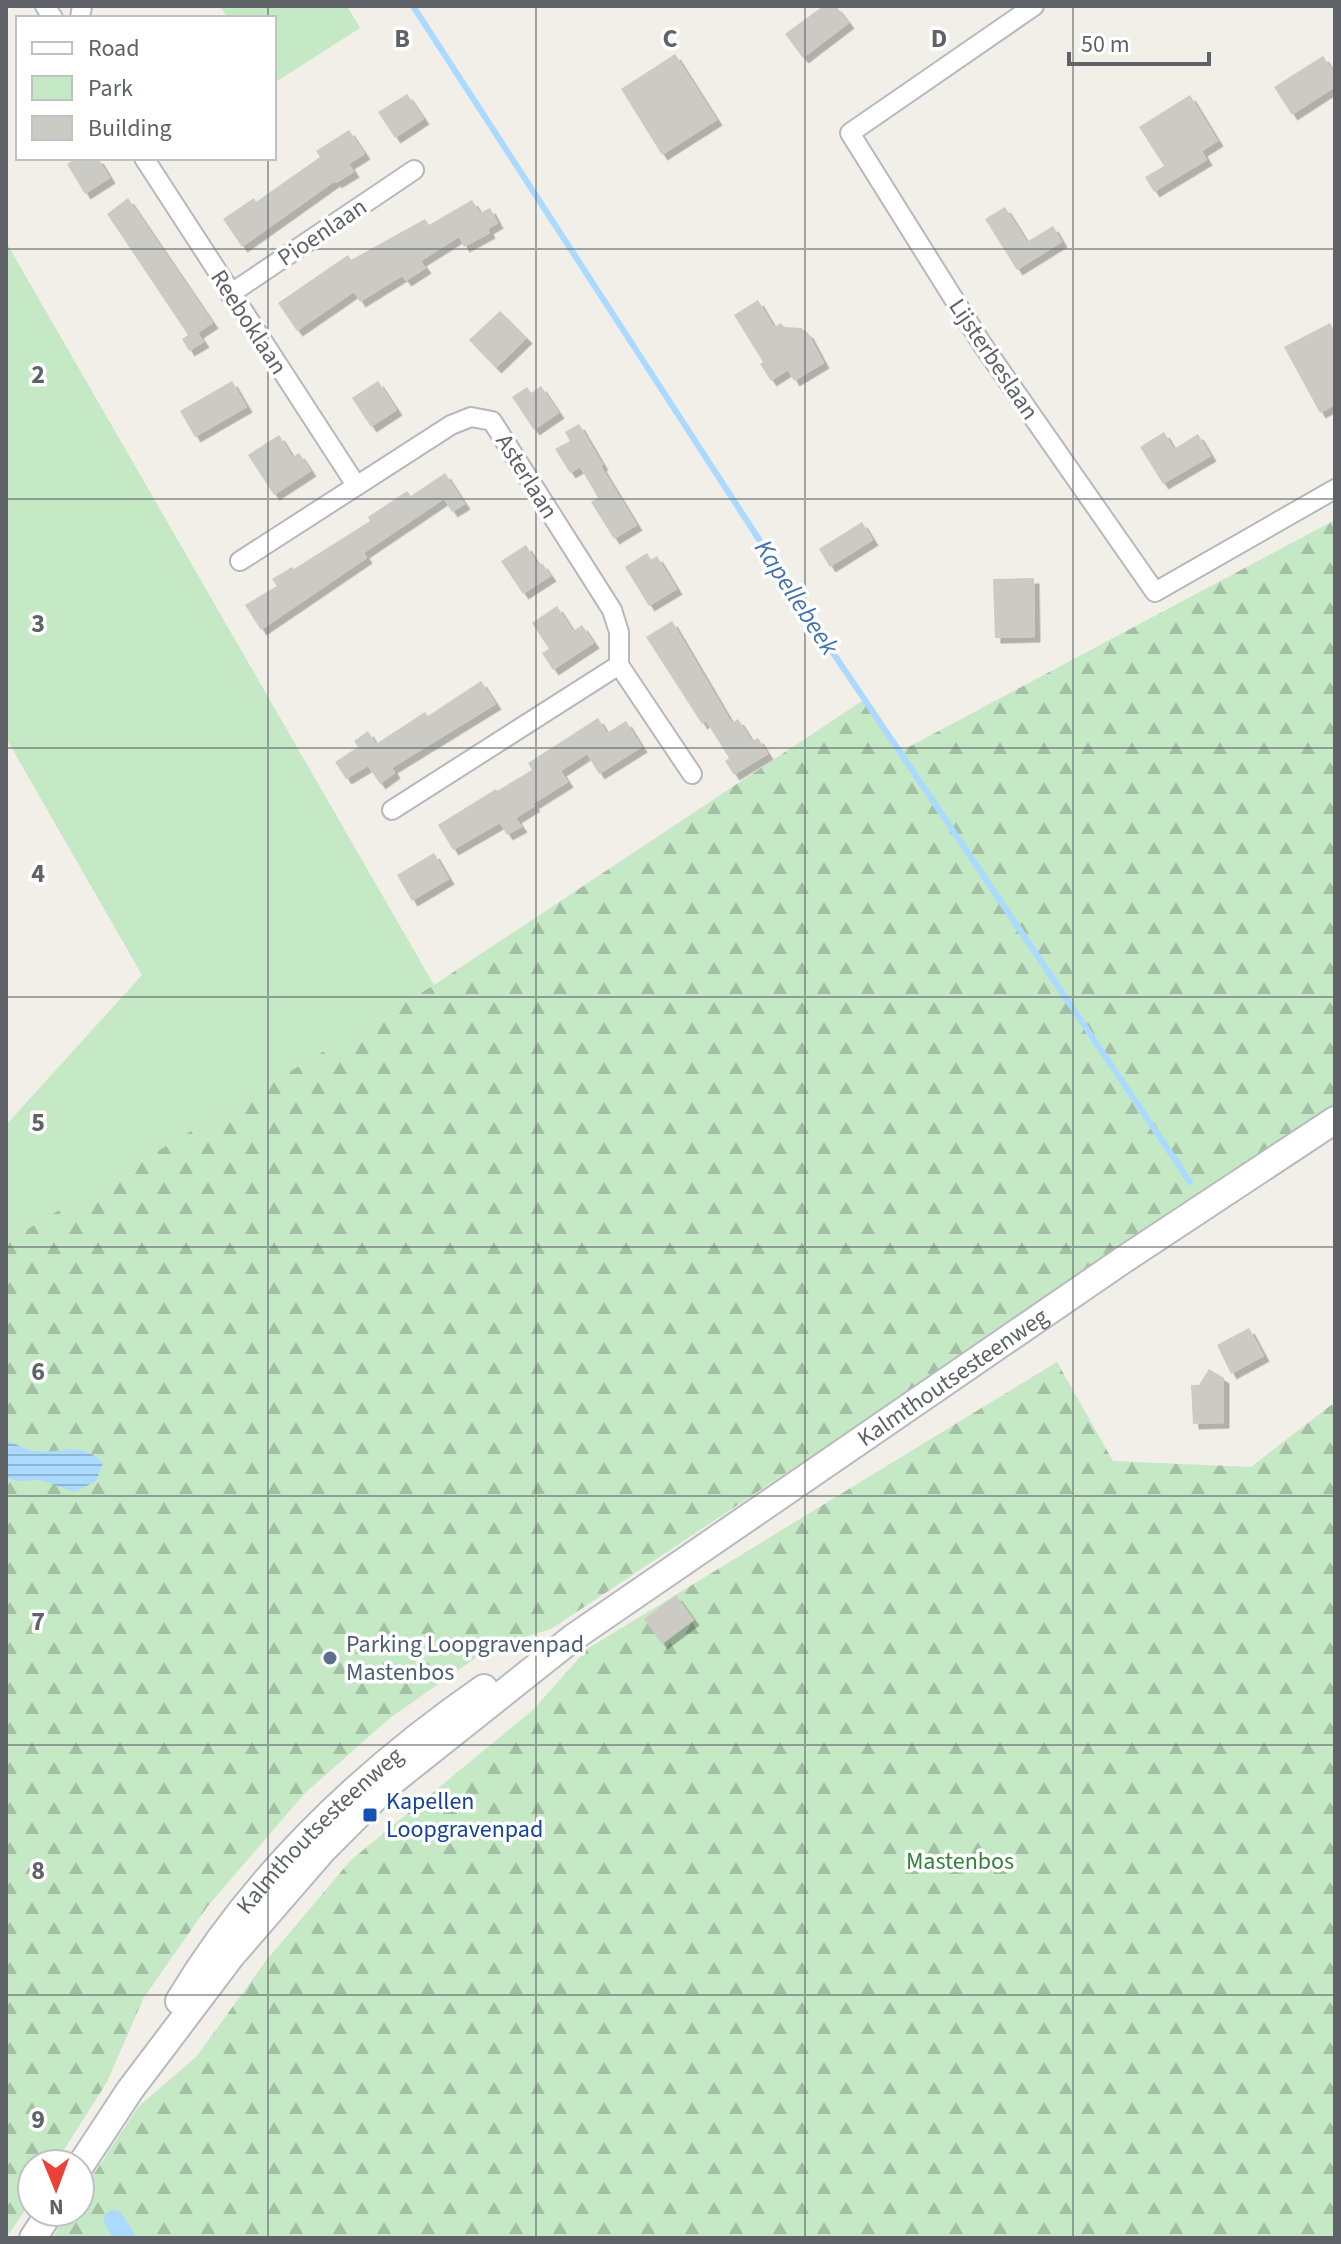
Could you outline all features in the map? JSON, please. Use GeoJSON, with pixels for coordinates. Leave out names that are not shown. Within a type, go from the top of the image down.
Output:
{"type":"FeatureCollection","features":[{"type":"Feature","properties":{"kind":"main road","name":"Kalmthoutsesteenweg"},"geometry":{"type":"LineString","coordinates":[[92,2148],[130,2090],[203,1960],[255,1894],[309,1834],[377,1767],[436,1721],[502,1676],[574,1637],[1123,1260],[1335,1120]]}},
{"type":"Feature","properties":{"kind":"street","name":"Lijsterbeslaan"},"geometry":{"type":"LineString","coordinates":[[1034,6],[850,133],[883,186],[982,344],[1155,592],[1335,489]]}},
{"type":"Feature","properties":{"kind":"street","name":"Reeboklaan"},"geometry":{"type":"LineString","coordinates":[[145,160],[356,485]]}},
{"type":"Feature","properties":{"kind":"street","name":"Pioenlaan"},"geometry":{"type":"LineString","coordinates":[[230,294],[414,170]]}},
{"type":"Feature","properties":{"kind":"street","name":"Asterlaan"},"geometry":{"type":"LineString","coordinates":[[240,561],[451,425],[471,417],[492,421],[612,610],[619,632],[619,665]]}},
{"type":"Feature","properties":{"kind":"street"},"geometry":{"type":"LineString","coordinates":[[392,810],[619,665],[692,774]]}},
{"type":"Feature","properties":{"kind":"green space"},"geometry":{"type":"Polygon","coordinates":[[[220,6],[347,6],[360,28],[276,82],[276,16],[227,16],[220,6]]]}},
{"type":"Feature","properties":{"kind":"green space"},"geometry":{"type":"Polygon","coordinates":[[[6,242],[434,985],[6,1242],[6,1125],[142,975],[6,738],[6,242]]]}},
{"type":"Feature","properties":{"kind":"green space"},"geometry":{"type":"Polygon","coordinates":[[[1335,520],[1335,1108],[551,1629],[491,1647],[390,1718],[305,1793],[207,1907],[143,1999],[107,2082],[65,2148],[16,2148],[16,2223],[6,2238],[6,1242],[434,985],[862,701],[903,750],[1335,520]]]}},
{"type":"Feature","properties":{"kind":"green space","name":"Mastenbos"},"geometry":{"type":"Polygon","coordinates":[[[1057,1362],[1113,1461],[1251,1467],[1335,1402],[1335,2238],[52,2238],[59,2228],[96,2228],[96,2171],[138,2107],[197,2056],[265,1962],[350,1861],[534,1709],[587,1649],[1057,1362]]]}},
{"type":"Feature","properties":{"kind":"water"},"geometry":{"type":"Polygon","coordinates":[[[6,1440],[36,1451],[79,1450],[103,1463],[96,1481],[75,1492],[39,1480],[15,1480],[6,1476],[6,1440]]]}},
{"type":"Feature","properties":{"kind":"building"},"geometry":{"type":"Polygon","coordinates":[[[823,6],[836,6],[849,23],[803,58],[785,34],[823,6]]]}},
{"type":"Feature","properties":{"kind":"building"},"geometry":{"type":"Polygon","coordinates":[[[675,54],[717,120],[662,155],[621,89],[675,54]]]}},
{"type":"Feature","properties":{"kind":"building"},"geometry":{"type":"Polygon","coordinates":[[[1323,56],[1335,74],[1335,87],[1292,115],[1274,87],[1323,56]]]}},
{"type":"Feature","properties":{"kind":"building"},"geometry":{"type":"Polygon","coordinates":[[[407,94],[424,119],[395,138],[378,112],[407,94]]]}},
{"type":"Feature","properties":{"kind":"building"},"geometry":{"type":"Polygon","coordinates":[[[1190,95],[1218,141],[1202,151],[1207,160],[1154,192],[1145,177],[1164,166],[1139,127],[1190,95]]]}},
{"type":"Feature","properties":{"kind":"building"},"geometry":{"type":"Polygon","coordinates":[[[349,130],[365,154],[349,164],[354,172],[335,181],[242,247],[223,219],[254,198],[256,202],[320,157],[316,151],[349,130]]]}},
{"type":"Feature","properties":{"kind":"building"},"geometry":{"type":"Polygon","coordinates":[[[74,160],[99,160],[110,178],[85,194],[67,164],[74,160]]]}},
{"type":"Feature","properties":{"kind":"building"},"geometry":{"type":"Polygon","coordinates":[[[128,198],[213,323],[198,333],[204,342],[189,351],[182,339],[188,335],[107,214],[128,198]]]}},
{"type":"Feature","properties":{"kind":"building"},"geometry":{"type":"Polygon","coordinates":[[[472,200],[480,213],[490,208],[498,223],[488,229],[490,233],[464,247],[459,237],[421,261],[426,268],[406,281],[402,276],[360,302],[354,292],[297,331],[278,303],[348,255],[351,260],[425,219],[429,225],[472,200]]]}},
{"type":"Feature","properties":{"kind":"building"},"geometry":{"type":"Polygon","coordinates":[[[1005,207],[1027,242],[1053,226],[1062,242],[1017,270],[985,219],[1005,207]]]}},
{"type":"Feature","properties":{"kind":"building"},"geometry":{"type":"Polygon","coordinates":[[[758,300],[774,327],[781,323],[784,327],[801,328],[808,333],[824,363],[794,381],[788,370],[771,381],[734,315],[758,300]]]}},
{"type":"Feature","properties":{"kind":"building"},"geometry":{"type":"Polygon","coordinates":[[[500,311],[527,338],[496,368],[469,340],[500,311]]]}},
{"type":"Feature","properties":{"kind":"building"},"geometry":{"type":"Polygon","coordinates":[[[1330,323],[1335,332],[1335,405],[1320,413],[1284,347],[1330,323]]]}},
{"type":"Feature","properties":{"kind":"building"},"geometry":{"type":"Polygon","coordinates":[[[232,381],[247,407],[195,437],[180,411],[232,381]]]}},
{"type":"Feature","properties":{"kind":"building"},"geometry":{"type":"Polygon","coordinates":[[[378,381],[397,410],[371,427],[352,398],[378,381]]]}},
{"type":"Feature","properties":{"kind":"building"},"geometry":{"type":"Polygon","coordinates":[[[541,386],[559,413],[534,430],[512,397],[527,387],[531,393],[541,386]]]}},
{"type":"Feature","properties":{"kind":"building"},"geometry":{"type":"Polygon","coordinates":[[[579,424],[637,525],[614,539],[591,502],[598,498],[580,467],[570,473],[555,449],[570,441],[565,432],[579,424]]]}},
{"type":"Feature","properties":{"kind":"building"},"geometry":{"type":"Polygon","coordinates":[[[1164,432],[1174,449],[1198,434],[1211,456],[1163,484],[1140,447],[1164,432]]]}},
{"type":"Feature","properties":{"kind":"building"},"geometry":{"type":"Polygon","coordinates":[[[279,435],[293,457],[299,453],[311,471],[274,495],[248,455],[279,435]]]}},
{"type":"Feature","properties":{"kind":"building"},"geometry":{"type":"Polygon","coordinates":[[[445,473],[465,504],[452,512],[444,499],[364,553],[367,558],[261,630],[245,605],[277,586],[272,579],[292,567],[294,569],[370,521],[368,517],[407,491],[411,496],[445,473]]]}},
{"type":"Feature","properties":{"kind":"building"},"geometry":{"type":"Polygon","coordinates":[[[862,522],[873,540],[830,567],[819,549],[862,522]]]}},
{"type":"Feature","properties":{"kind":"building"},"geometry":{"type":"Polygon","coordinates":[[[526,545],[539,566],[542,563],[551,576],[523,594],[501,561],[526,545]]]}},
{"type":"Feature","properties":{"kind":"building"},"geometry":{"type":"Polygon","coordinates":[[[647,553],[651,560],[657,556],[677,589],[649,606],[625,567],[647,553]]]}},
{"type":"Feature","properties":{"kind":"building"},"geometry":{"type":"Polygon","coordinates":[[[1034,578],[1035,637],[995,638],[993,579],[1034,578]]]}},
{"type":"Feature","properties":{"kind":"building"},"geometry":{"type":"Polygon","coordinates":[[[557,606],[573,631],[582,625],[594,643],[553,670],[542,653],[549,649],[532,623],[557,606]]]}},
{"type":"Feature","properties":{"kind":"building"},"geometry":{"type":"Polygon","coordinates":[[[672,621],[732,723],[738,719],[752,741],[758,738],[768,754],[734,775],[725,761],[729,758],[706,721],[702,724],[646,637],[672,621]]]}},
{"type":"Feature","properties":{"kind":"building"},"geometry":{"type":"Polygon","coordinates":[[[481,681],[496,704],[392,768],[395,773],[380,784],[368,766],[346,779],[335,762],[358,747],[354,741],[368,731],[376,744],[425,712],[428,716],[481,681]]]}},
{"type":"Feature","properties":{"kind":"building"},"geometry":{"type":"Polygon","coordinates":[[[598,718],[607,733],[626,721],[642,747],[599,774],[587,754],[561,771],[568,782],[516,818],[522,827],[507,835],[500,823],[453,850],[438,825],[532,770],[528,763],[598,718]]]}},
{"type":"Feature","properties":{"kind":"building"},"geometry":{"type":"Polygon","coordinates":[[[434,853],[449,879],[412,901],[397,875],[434,853]]]}},
{"type":"Feature","properties":{"kind":"building"},"geometry":{"type":"Polygon","coordinates":[[[1249,1328],[1264,1356],[1231,1374],[1217,1345],[1249,1328]]]}},
{"type":"Feature","properties":{"kind":"building"},"geometry":{"type":"Polygon","coordinates":[[[1209,1369],[1224,1378],[1224,1423],[1193,1424],[1191,1385],[1199,1385],[1209,1369]]]}},
{"type":"Feature","properties":{"kind":"building"},"geometry":{"type":"Polygon","coordinates":[[[676,1595],[694,1620],[662,1644],[644,1619],[676,1595]]]}},
{"type":"Feature","properties":{"kind":"waterway","name":"Kapellebeek"},"geometry":{"type":"LineString","coordinates":[[413,6],[821,635],[1190,1182]]}},
{"type":"Feature","properties":{"kind":"waterway"},"geometry":{"type":"LineString","coordinates":[[114,2220],[125,2238]]}},
{"type":"Feature","properties":{"kind":"place","name":"Parking Loopgravenpad Mastenbos"},"geometry":{"type":"Point","coordinates":[330,1658]}},
{"type":"Feature","properties":{"kind":"place","name":"Kapellen Loopgravenpad"},"geometry":{"type":"Point","coordinates":[370,1815]}}]}
